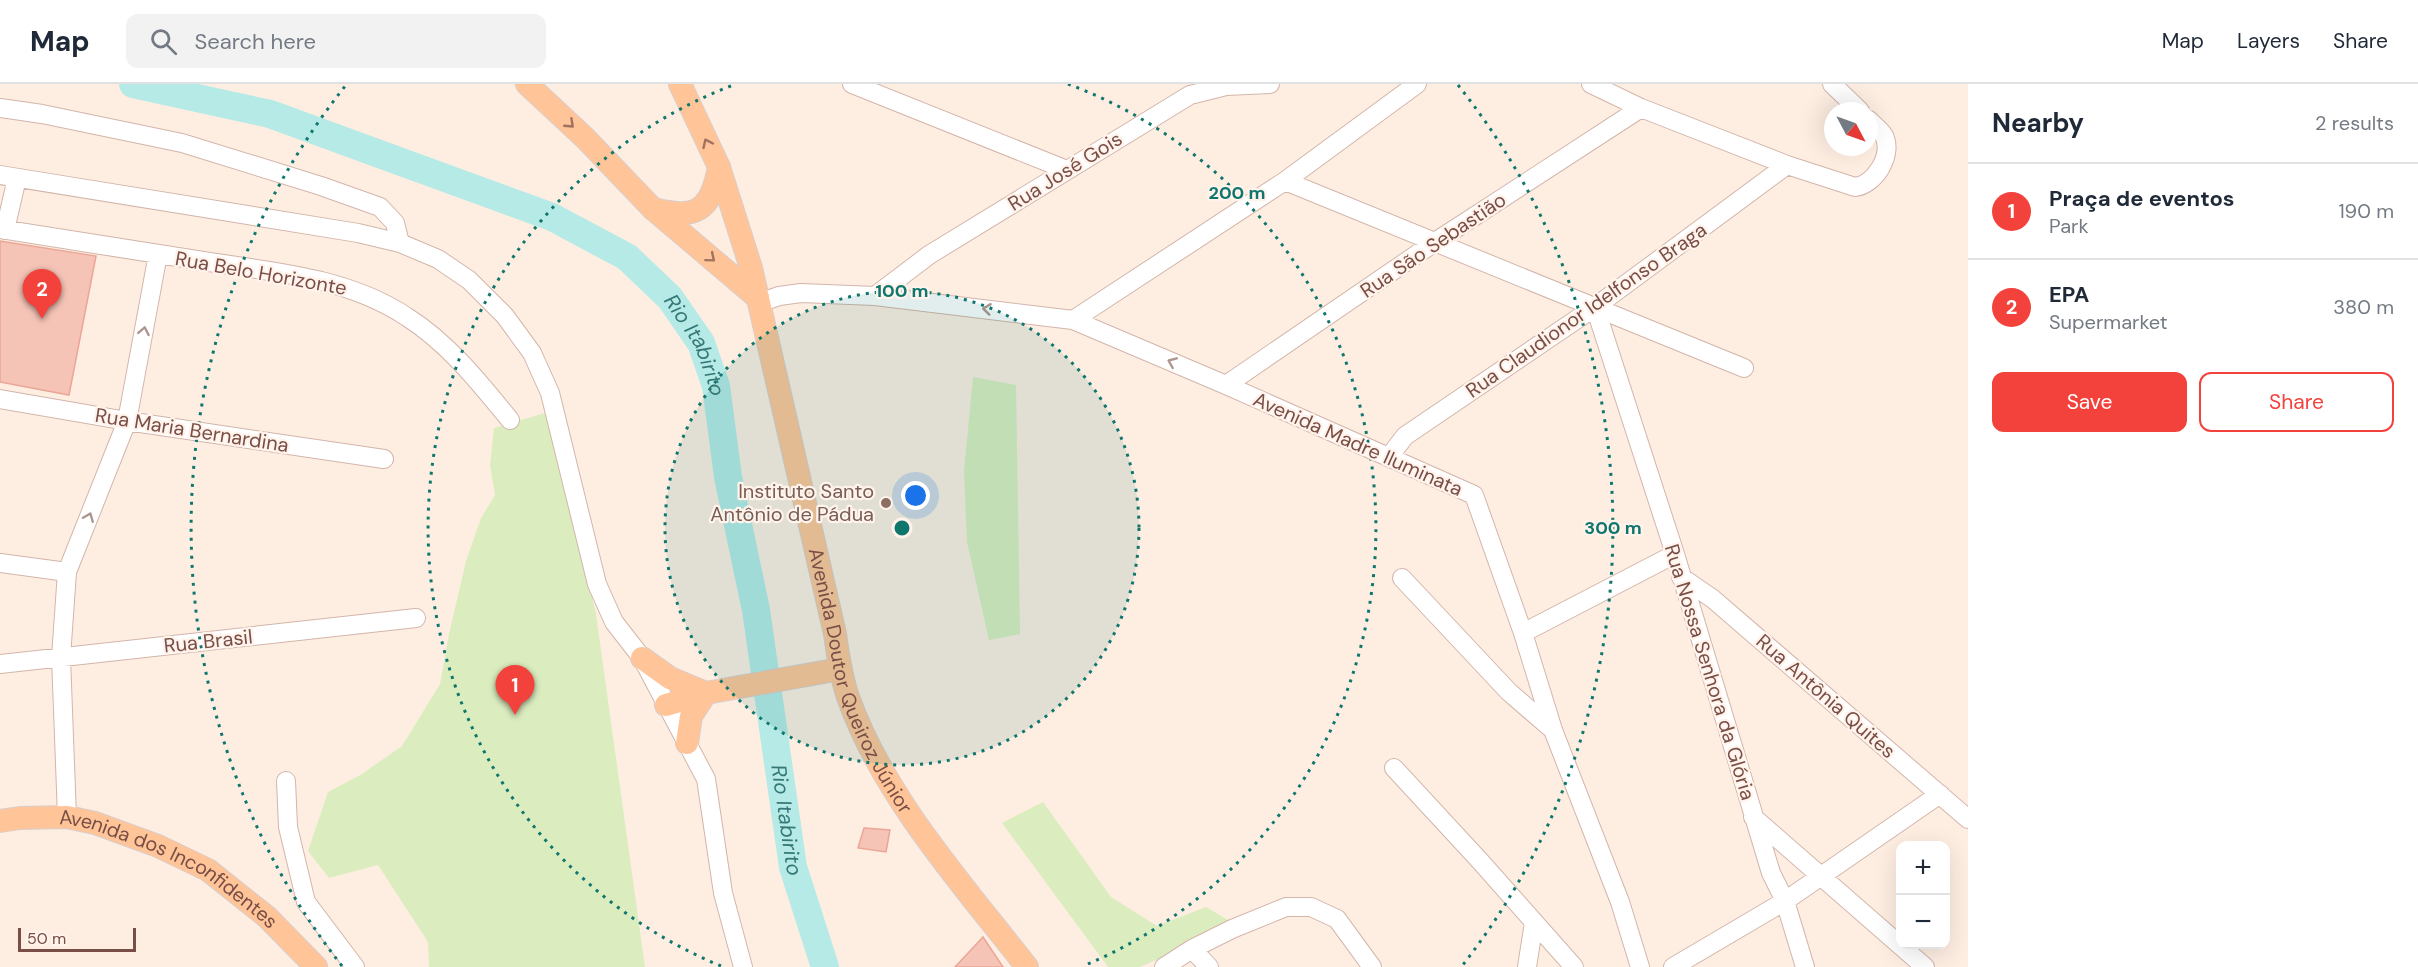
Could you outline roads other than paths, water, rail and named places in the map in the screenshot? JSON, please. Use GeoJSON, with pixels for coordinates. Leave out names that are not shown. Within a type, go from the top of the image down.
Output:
{"type":"FeatureCollection","features":[{"type":"Feature","properties":{"kind":"main road"},"geometry":{"type":"LineString","coordinates":[[527,84],[585,138],[652,208],[759,300]]}},
{"type":"Feature","properties":{"kind":"main road","name":"Avenida Doutor Queiroz Júnior"},"geometry":{"type":"LineString","coordinates":[[680,84],[719,167],[759,300],[779,398],[835,634],[840,669],[849,698],[874,753],[915,823],[1027,967]]}},
{"type":"Feature","properties":{"kind":"main road"},"geometry":{"type":"LineString","coordinates":[[652,208],[684,214],[698,210],[708,201],[715,189],[719,167]]}},
{"type":"Feature","properties":{"kind":"main road"},"geometry":{"type":"LineString","coordinates":[[642,658],[670,678],[712,692]]}},
{"type":"Feature","properties":{"kind":"main road"},"geometry":{"type":"LineString","coordinates":[[666,705],[712,692],[840,669]]}},
{"type":"Feature","properties":{"kind":"main road"},"geometry":{"type":"LineString","coordinates":[[687,743],[691,716],[712,692]]}},
{"type":"Feature","properties":{"kind":"main road","name":"Avenida dos Inconfidentes"},"geometry":{"type":"LineString","coordinates":[[0,821],[20,818],[67,817],[95,823],[158,846],[208,870],[267,917],[312,965]]}},
{"type":"Feature","properties":{"kind":"street"},"geometry":{"type":"LineString","coordinates":[[852,84],[1067,170]]}},
{"type":"Feature","properties":{"kind":"street","name":"Rua José Gois"},"geometry":{"type":"LineString","coordinates":[[875,296],[929,255],[1190,95],[1226,86],[1270,84]]}},
{"type":"Feature","properties":{"kind":"street"},"geometry":{"type":"LineString","coordinates":[[1073,320],[1286,181],[1417,84]]}},
{"type":"Feature","properties":{"kind":"street"},"geometry":{"type":"LineString","coordinates":[[1591,84],[1641,108],[1846,186],[1863,186],[1879,169],[1887,147],[1885,136],[1878,129]]}},
{"type":"Feature","properties":{"kind":"street"},"geometry":{"type":"LineString","coordinates":[[1832,84],[1851,102]]}},
{"type":"Feature","properties":{"kind":"street"},"geometry":{"type":"LineString","coordinates":[[0,108],[182,143],[321,186],[380,207],[395,223],[400,243]]}},
{"type":"Feature","properties":{"kind":"street","name":"Rua São Sebastião"},"geometry":{"type":"LineString","coordinates":[[1226,385],[1435,242],[1641,108]]}},
{"type":"Feature","properties":{"kind":"street","name":"Rua Claudionor Idelfonso Braga"},"geometry":{"type":"LineString","coordinates":[[1389,457],[1405,436],[1595,307],[1787,165]]}},
{"type":"Feature","properties":{"kind":"street"},"geometry":{"type":"LineString","coordinates":[[3,229],[8,176],[358,233],[400,243],[438,259],[469,280],[505,316],[532,353],[550,393],[597,584],[614,622],[642,658],[706,779],[723,893],[742,967]]}},
{"type":"Feature","properties":{"kind":"street"},"geometry":{"type":"LineString","coordinates":[[1286,181],[1744,368]]}},
{"type":"Feature","properties":{"kind":"street","name":"Rua Belo Horizonte"},"geometry":{"type":"LineString","coordinates":[[3,229],[309,278],[367,294],[407,316],[445,347],[474,376],[510,420]]}},
{"type":"Feature","properties":{"kind":"street"},"geometry":{"type":"LineString","coordinates":[[67,817],[61,657],[67,572],[127,421],[158,254]]}},
{"type":"Feature","properties":{"kind":"street","name":"Avenida Madre Iluminata"},"geometry":{"type":"LineString","coordinates":[[759,300],[801,293],[875,296],[1073,320],[1474,495],[1523,633],[1553,730],[1620,902],[1640,967]]}},
{"type":"Feature","properties":{"kind":"street","name":"Rua Nossa Senhora da Glória"},"geometry":{"type":"LineString","coordinates":[[1595,307],[1675,554],[1771,873],[1785,901],[1805,967]]}},
{"type":"Feature","properties":{"kind":"street","name":"Rua Maria Bernardina"},"geometry":{"type":"LineString","coordinates":[[0,399],[127,421],[384,459]]}},
{"type":"Feature","properties":{"kind":"street"},"geometry":{"type":"LineString","coordinates":[[1523,633],[1675,554]]}},
{"type":"Feature","properties":{"kind":"street"},"geometry":{"type":"LineString","coordinates":[[0,563],[67,572]]}},
{"type":"Feature","properties":{"kind":"street","name":"Rua Antônia Quites"},"geometry":{"type":"LineString","coordinates":[[1681,576],[1713,599],[1968,819]]}},
{"type":"Feature","properties":{"kind":"street"},"geometry":{"type":"LineString","coordinates":[[1402,578],[1509,692],[1553,730]]}},
{"type":"Feature","properties":{"kind":"street","name":"Rua Brasil"},"geometry":{"type":"LineString","coordinates":[[0,664],[416,618]]}},
{"type":"Feature","properties":{"kind":"street"},"geometry":{"type":"LineString","coordinates":[[1394,768],[1574,967]]}},
{"type":"Feature","properties":{"kind":"street"},"geometry":{"type":"LineString","coordinates":[[286,781],[288,827],[306,902],[355,967]]}},
{"type":"Feature","properties":{"kind":"street"},"geometry":{"type":"LineString","coordinates":[[1673,967],[1785,901],[1940,794]]}},
{"type":"Feature","properties":{"kind":"street"},"geometry":{"type":"LineString","coordinates":[[1754,817],[1925,967]]}},
{"type":"Feature","properties":{"kind":"street"},"geometry":{"type":"LineString","coordinates":[[1164,967],[1192,949],[1232,929],[1286,907],[1311,907],[1337,919],[1372,967]]}},
{"type":"Feature","properties":{"kind":"street"},"geometry":{"type":"LineString","coordinates":[[1527,967],[1534,922]]}},
{"type":"Feature","properties":{"kind":"street"},"geometry":{"type":"LineString","coordinates":[[1192,949],[1209,967]]}},
{"type":"Feature","properties":{"kind":"waterway","name":"Rio Itabirito"},"geometry":{"type":"LineString","coordinates":[[133,84],[270,114],[552,217],[627,257],[670,298],[701,343],[716,386],[728,477],[756,610],[793,867],[825,967]]}},
{"type":"Feature","properties":{"kind":"place","name":"EPA"},"geometry":{"type":"Point","coordinates":[42,319]}},
{"type":"Feature","properties":{"kind":"place","name":"Instituto Santo Antônio de Pádua"},"geometry":{"type":"Point","coordinates":[886,503]}},
{"type":"Feature","properties":{"kind":"place","name":"Praça de eventos"},"geometry":{"type":"Point","coordinates":[515,715]}}]}
